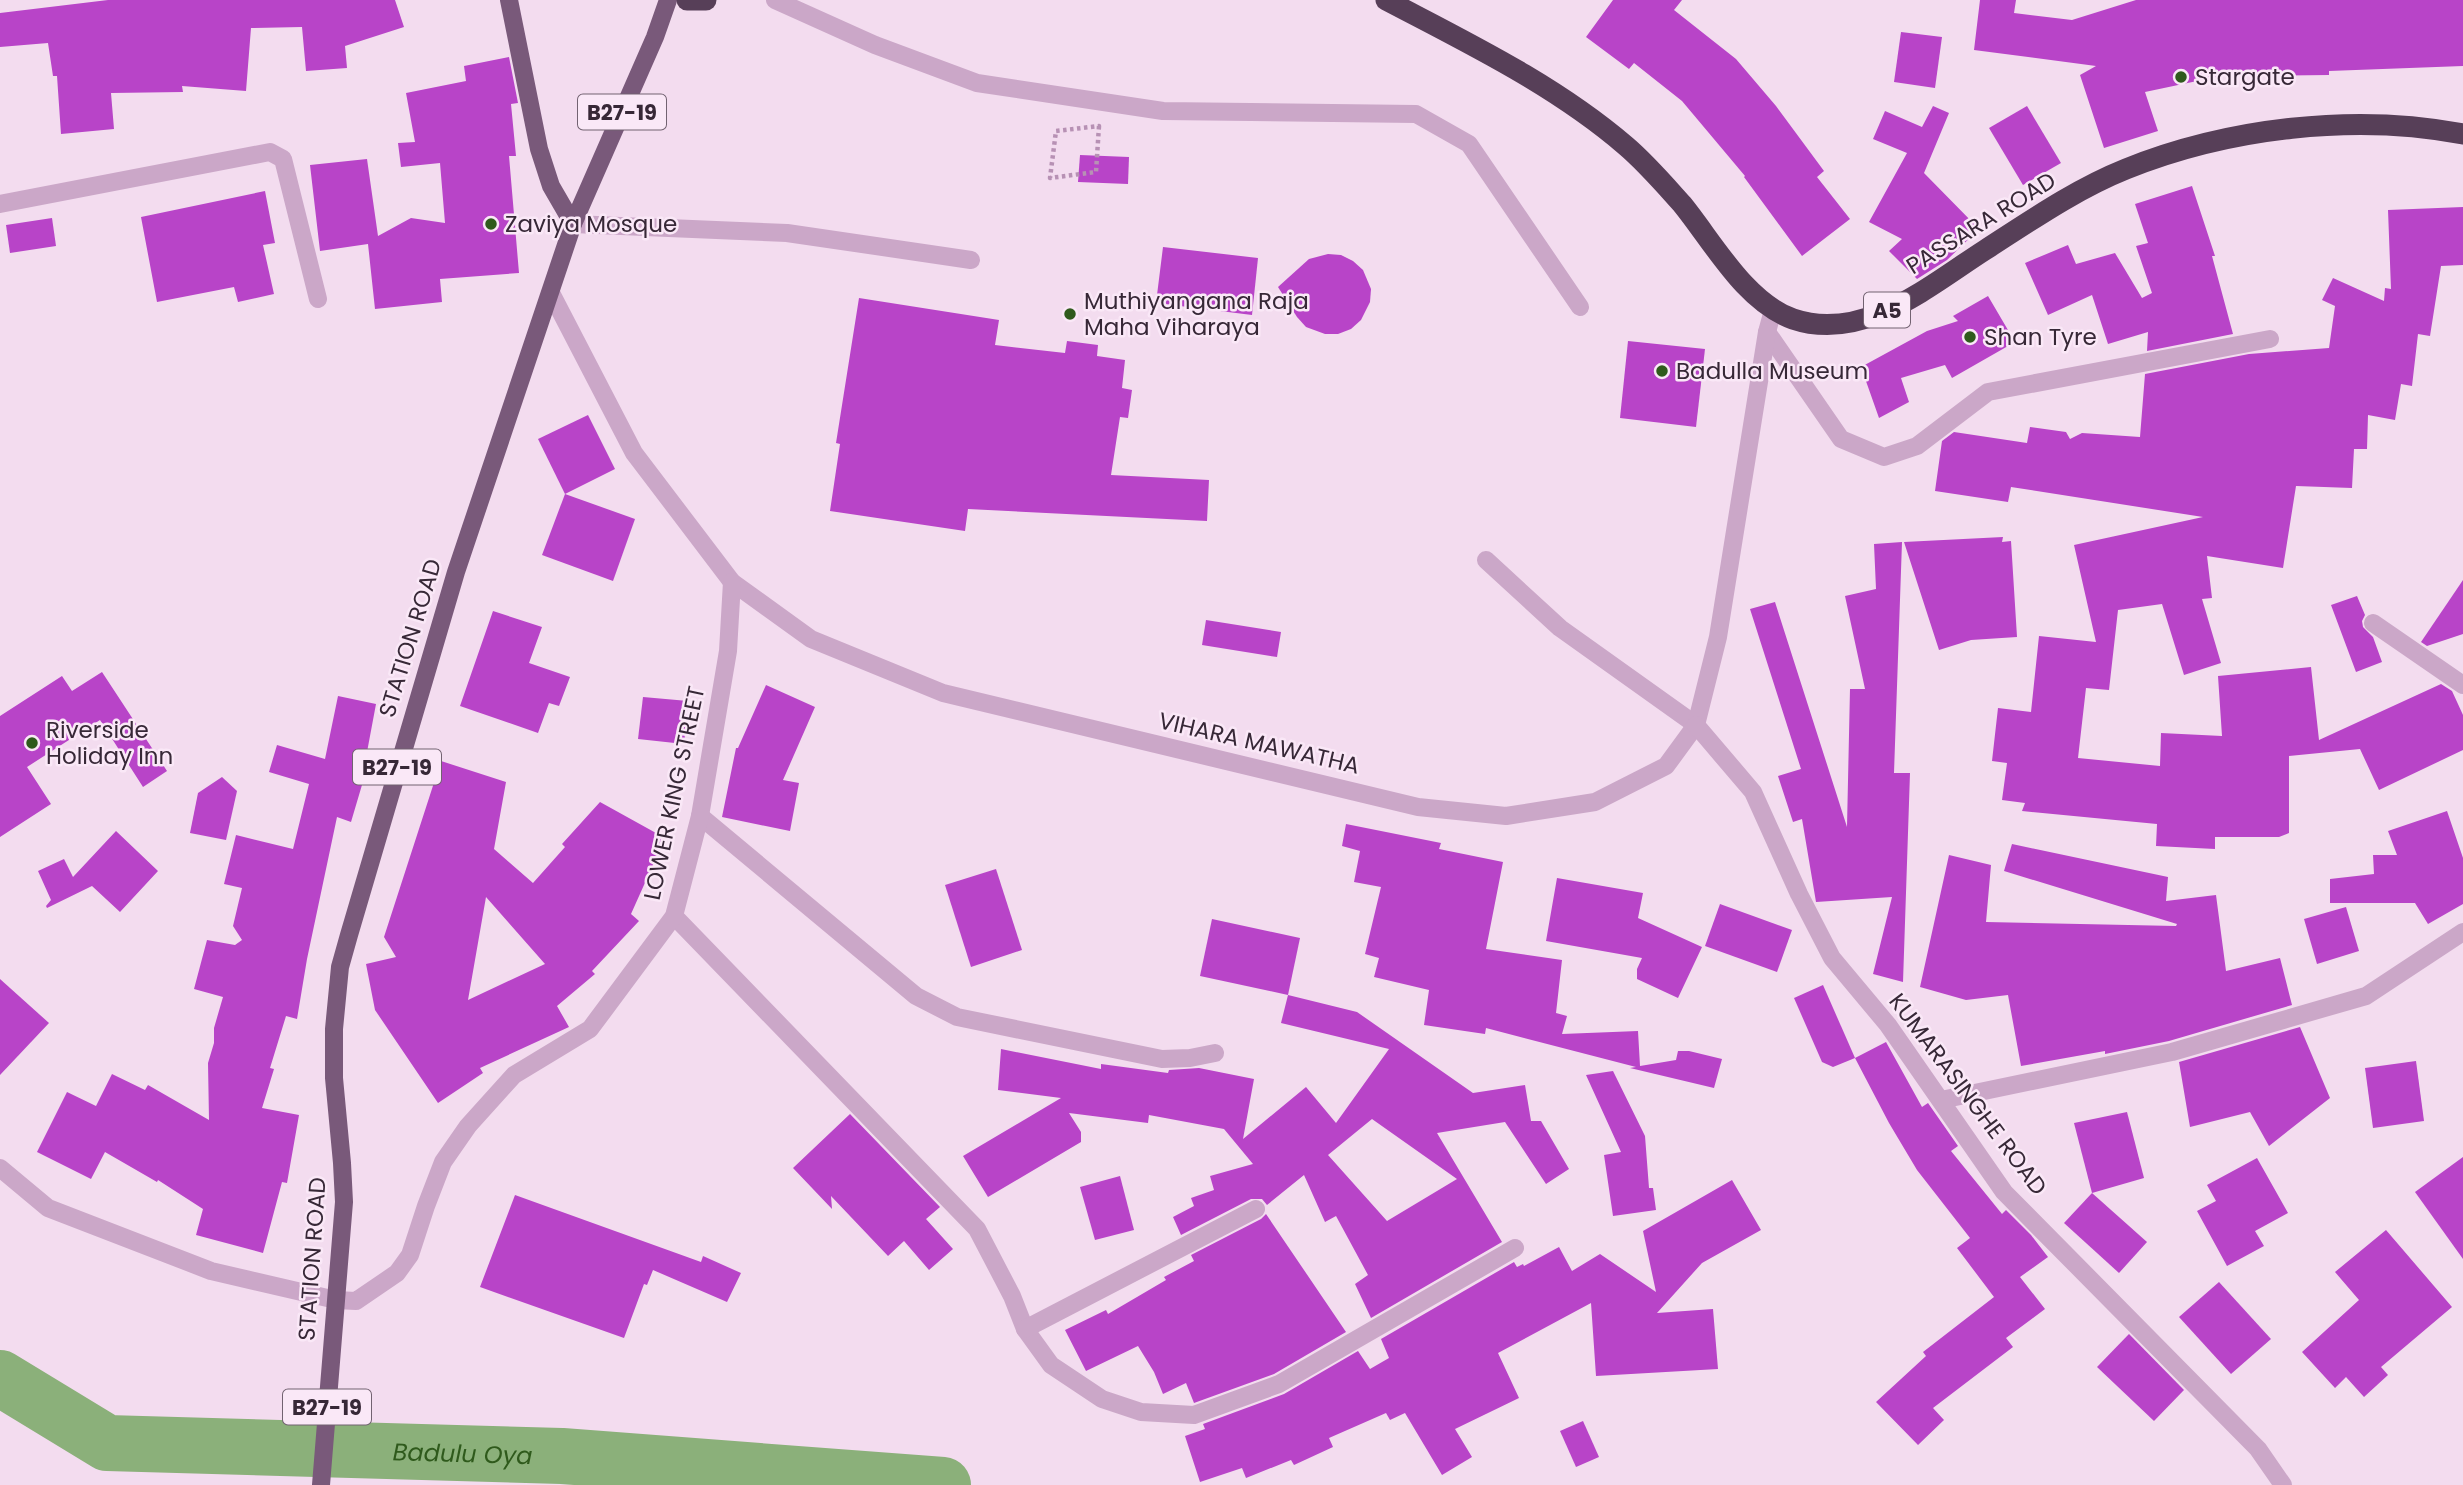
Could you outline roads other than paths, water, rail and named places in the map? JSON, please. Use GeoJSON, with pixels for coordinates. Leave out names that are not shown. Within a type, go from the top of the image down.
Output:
{"type":"FeatureCollection","features":[{"type":"Feature","properties":{"kind":"highway"},"geometry":{"type":"LineString","coordinates":[[687,0],[706,0]]}},
{"type":"Feature","properties":{"kind":"highway","name":"PASSARA ROAD"},"geometry":{"type":"LineString","coordinates":[[1386,0],[1542,86],[1617,139],[1682,205],[1743,282],[1773,310],[1808,323],[1847,323],[1891,309],[1924,291],[2074,195],[2123,170],[2202,144],[2278,129],[2322,127],[2404,126],[2463,134]]}},
{"type":"Feature","properties":{"kind":"main road"},"geometry":{"type":"LineString","coordinates":[[509,0],[539,149],[551,186],[573,223]]}},
{"type":"Feature","properties":{"kind":"main road","name":"STATION ROAD"},"geometry":{"type":"LineString","coordinates":[[321,1485],[344,1202],[334,1078],[334,1029],[340,967],[448,598],[573,223],[655,37],[668,0]]}},
{"type":"Feature","properties":{"kind":"street"},"geometry":{"type":"LineString","coordinates":[[775,0],[875,45],[977,83],[1163,111],[1416,114],[1469,144],[1580,307]]}},
{"type":"Feature","properties":{"kind":"street"},"geometry":{"type":"LineString","coordinates":[[0,204],[270,152],[283,159],[318,299]]}},
{"type":"Feature","properties":{"kind":"street"},"geometry":{"type":"LineString","coordinates":[[573,223],[787,233],[971,260]]}},
{"type":"Feature","properties":{"kind":"street","name":"VIHARA MAWATHA"},"geometry":{"type":"LineString","coordinates":[[551,293],[634,453],[733,582],[811,639],[943,694],[1418,807],[1506,816],[1595,802],[1666,766],[1696,725],[1718,637],[1767,332],[1773,310]]}},
{"type":"Feature","properties":{"kind":"street"},"geometry":{"type":"LineString","coordinates":[[1767,332],[1841,439],[1884,457],[1917,446],[1987,392],[2270,339]]}},
{"type":"Feature","properties":{"kind":"street","name":"KUMARASINGHE ROAD"},"geometry":{"type":"LineString","coordinates":[[1486,560],[1560,628],[1696,725],[1753,792],[1799,894],[1832,958],[1888,1025],[2004,1192],[2258,1449],[2283,1485]]}},
{"type":"Feature","properties":{"kind":"street","name":"LOWER KING STREET"},"geometry":{"type":"LineString","coordinates":[[0,1168],[48,1208],[211,1271],[336,1300],[356,1301],[397,1273],[410,1255],[443,1162],[468,1126],[514,1075],[590,1029],[674,916],[700,816],[728,651],[733,582]]}},
{"type":"Feature","properties":{"kind":"street"},"geometry":{"type":"LineString","coordinates":[[2374,623],[2463,685]]}},
{"type":"Feature","properties":{"kind":"street"},"geometry":{"type":"LineString","coordinates":[[700,816],[916,996],[957,1017],[1162,1059],[1191,1058],[1215,1053]]}},
{"type":"Feature","properties":{"kind":"street"},"geometry":{"type":"LineString","coordinates":[[674,916],[977,1229],[1012,1296],[1025,1329],[1051,1365],[1102,1399],[1141,1412],[1194,1415],[1279,1384],[1515,1248]]}},
{"type":"Feature","properties":{"kind":"street"},"geometry":{"type":"LineString","coordinates":[[1941,1100],[2172,1052],[2366,996],[2463,932]]}},
{"type":"Feature","properties":{"kind":"street"},"geometry":{"type":"LineString","coordinates":[[1025,1329],[1256,1209]]}},
{"type":"Feature","properties":{"kind":"waterway","name":"Badulu Oya"},"geometry":{"type":"LineString","coordinates":[[0,1378],[107,1443],[562,1456],[943,1485]]}},
{"type":"Feature","properties":{"kind":"place","name":"Stargate"},"geometry":{"type":"Point","coordinates":[2181,77]}},
{"type":"Feature","properties":{"kind":"place","name":"Zaviya Mosque"},"geometry":{"type":"Point","coordinates":[491,224]}},
{"type":"Feature","properties":{"kind":"place","name":"Muthiyangana Raja Maha Viharaya"},"geometry":{"type":"Point","coordinates":[1070,314]}},
{"type":"Feature","properties":{"kind":"place","name":"Shan Tyre"},"geometry":{"type":"Point","coordinates":[1970,337]}},
{"type":"Feature","properties":{"kind":"place","name":"Badulla Museum"},"geometry":{"type":"Point","coordinates":[1662,371]}},
{"type":"Feature","properties":{"kind":"place","name":"Riverside Holiday Inn"},"geometry":{"type":"Point","coordinates":[32,743]}}]}
